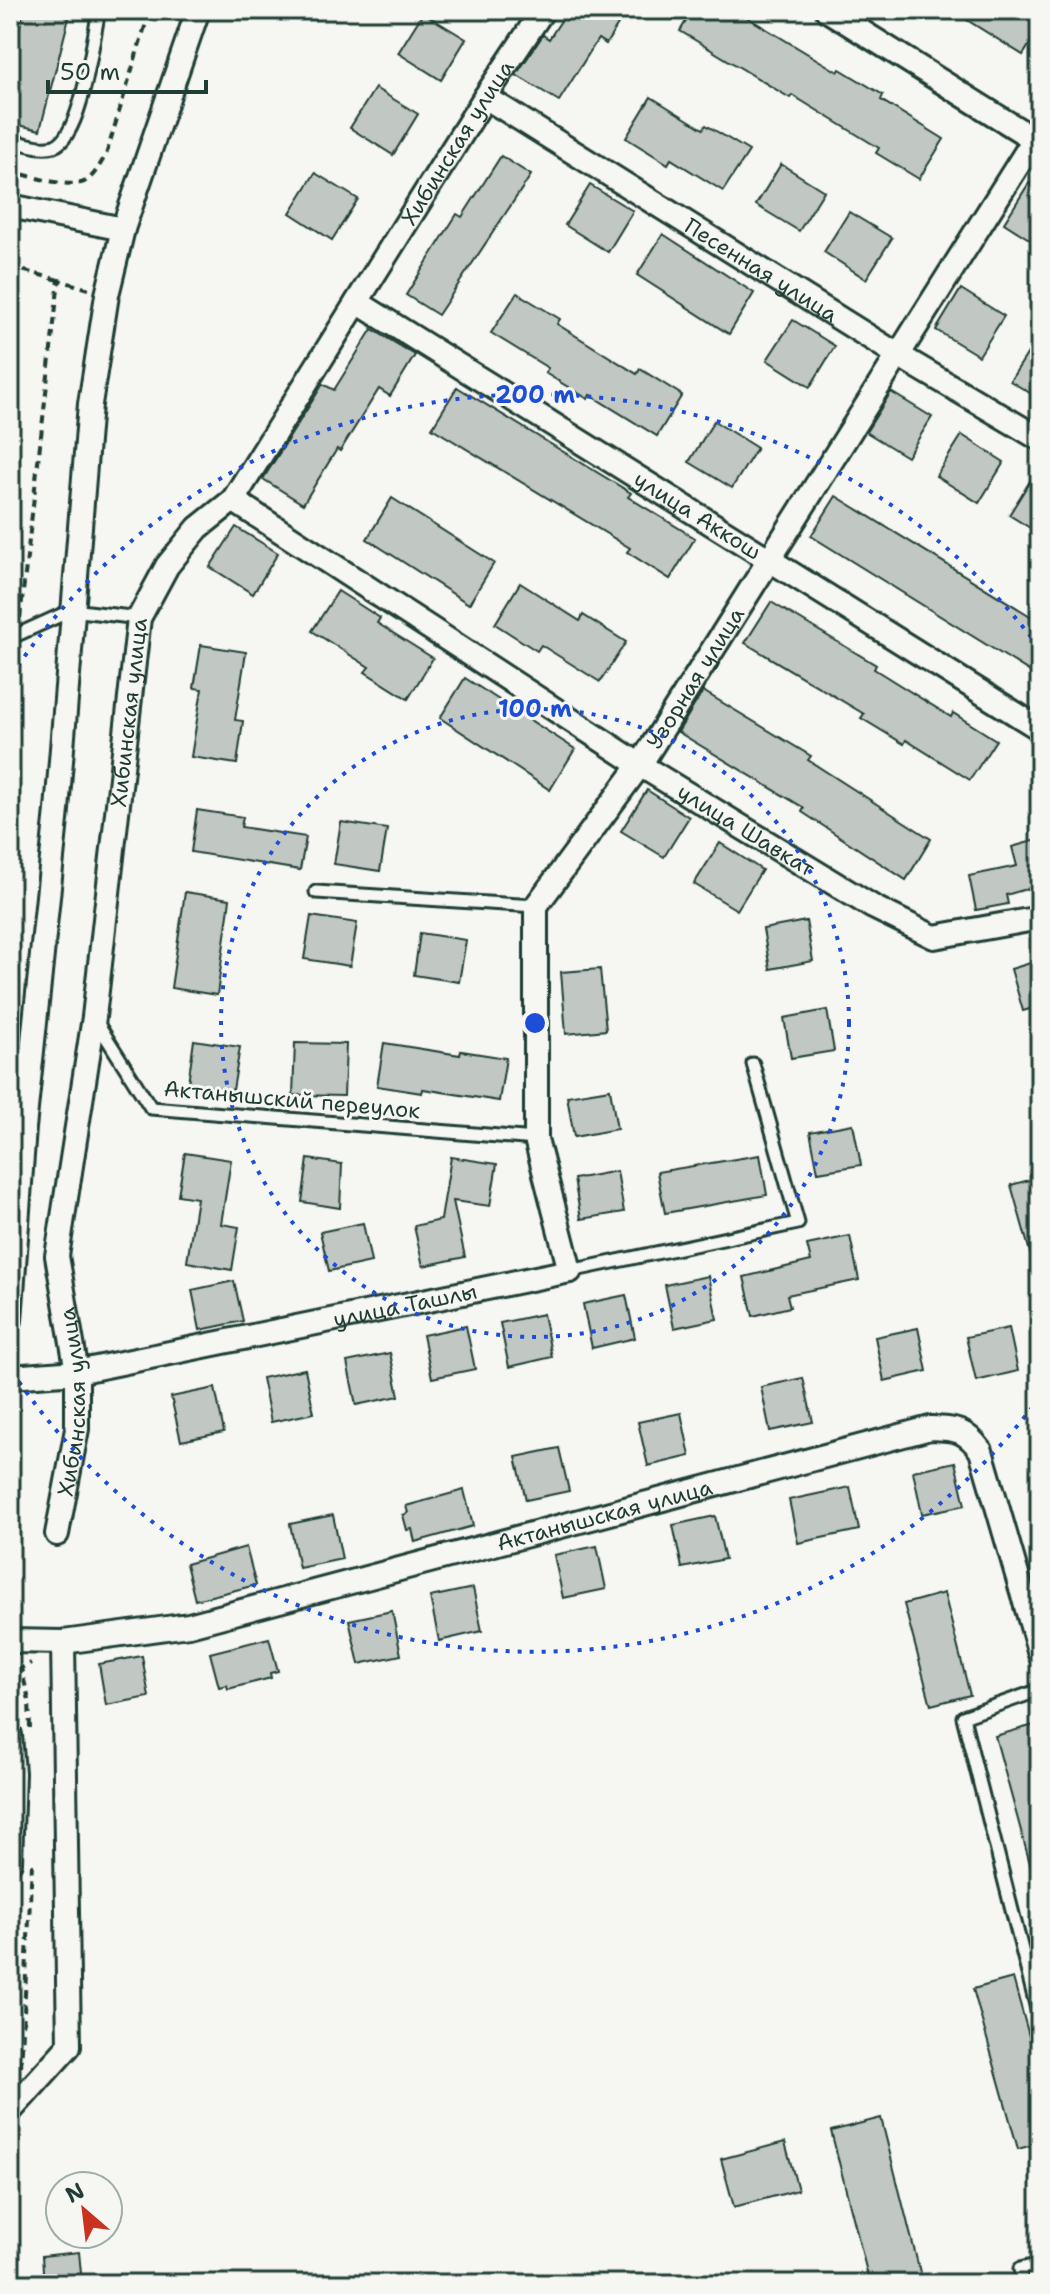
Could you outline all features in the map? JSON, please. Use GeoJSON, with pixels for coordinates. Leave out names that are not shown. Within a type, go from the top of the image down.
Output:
{"type":"FeatureCollection","features":[{"type":"Feature","properties":{"kind":"street"},"geometry":{"type":"LineString","coordinates":[[10,1320],[17,1127],[57,810],[90,404],[107,295],[123,229],[198,10]]}},
{"type":"Feature","properties":{"kind":"street","name":"Хибинская улица"},"geometry":{"type":"LineString","coordinates":[[57,1534],[77,1429],[77,1372],[57,1256],[94,1017],[139,618],[167,566],[198,528],[233,500],[485,97],[543,10]]}},
{"type":"Feature","properties":{"kind":"street"},"geometry":{"type":"LineString","coordinates":[[827,10],[1038,137]]}},
{"type":"Feature","properties":{"kind":"street","name":"Песенная улица"},"geometry":{"type":"LineString","coordinates":[[485,97],[898,355],[1040,439]]}},
{"type":"Feature","properties":{"kind":"street","name":"Узорная улица"},"geometry":{"type":"LineString","coordinates":[[536,906],[640,765],[1038,137]]}},
{"type":"Feature","properties":{"kind":"street"},"geometry":{"type":"LineString","coordinates":[[10,206],[123,229]]}},
{"type":"Feature","properties":{"kind":"street","name":"улица Аккош"},"geometry":{"type":"LineString","coordinates":[[357,302],[1040,729]]}},
{"type":"Feature","properties":{"kind":"street","name":"улица Шавкат"},"geometry":{"type":"LineString","coordinates":[[233,500],[640,765],[873,907],[934,937],[1040,918]]}},
{"type":"Feature","properties":{"kind":"street"},"geometry":{"type":"LineString","coordinates":[[536,906],[536,1139],[570,1271]]}},
{"type":"Feature","properties":{"kind":"street","name":"улица Ташлы"},"geometry":{"type":"LineString","coordinates":[[10,1377],[77,1372],[570,1271]]}},
{"type":"Feature","properties":{"kind":"street","name":"Актанышская улица"},"geometry":{"type":"LineString","coordinates":[[10,1641],[63,1648],[189,1625],[930,1428],[954,1429],[970,1435],[981,1451],[1040,1654]]}},
{"type":"Feature","properties":{"kind":"street"},"geometry":{"type":"LineString","coordinates":[[14,2106],[69,2046],[63,1648]]}},
{"type":"Feature","properties":{"kind":"street"},"geometry":{"type":"LineString","coordinates":[[10,1862],[13,1773],[20,1733]]}},
{"type":"Feature","properties":{"kind":"lane"},"geometry":{"type":"LineString","coordinates":[[10,140],[39,147],[53,146],[68,135],[78,111],[99,10]]}},
{"type":"Feature","properties":{"kind":"lane"},"geometry":{"type":"LineString","coordinates":[[14,636],[72,610],[139,618]]}},
{"type":"Feature","properties":{"kind":"lane"},"geometry":{"type":"LineString","coordinates":[[316,892],[536,906]]}},
{"type":"Feature","properties":{"kind":"lane","name":"Актанышский переулок"},"geometry":{"type":"LineString","coordinates":[[94,1017],[151,1108],[536,1139]]}},
{"type":"Feature","properties":{"kind":"lane","name":"улица Ташлы"},"geometry":{"type":"LineString","coordinates":[[570,1271],[798,1223],[753,1064]]}},
{"type":"Feature","properties":{"kind":"lane"},"geometry":{"type":"LineString","coordinates":[[1040,1690],[963,1717],[1040,2021]]}},
{"type":"Feature","properties":{"kind":"lane"},"geometry":{"type":"LineString","coordinates":[[1022,2284],[1020,2269],[1040,2264]]}},
{"type":"Feature","properties":{"kind":"path"},"geometry":{"type":"LineString","coordinates":[[10,171],[75,185],[96,171],[106,155],[150,10]]}},
{"type":"Feature","properties":{"kind":"path"},"geometry":{"type":"LineString","coordinates":[[10,267],[107,295]]}},
{"type":"Feature","properties":{"kind":"path"},"geometry":{"type":"LineString","coordinates":[[10,725],[14,636],[59,280]]}},
{"type":"Feature","properties":{"kind":"path"},"geometry":{"type":"LineString","coordinates":[[20,1733],[29,1700],[21,1668],[63,1648]]}},
{"type":"Feature","properties":{"kind":"path"},"geometry":{"type":"LineString","coordinates":[[10,2284],[14,2106],[33,1853]]}},
{"type":"Feature","properties":{"kind":"building"},"geometry":{"type":"Polygon","coordinates":[[[24,10],[71,10],[40,130],[10,123],[10,64],[24,10]]]}},
{"type":"Feature","properties":{"kind":"building"},"geometry":{"type":"Polygon","coordinates":[[[568,10],[627,10],[606,44],[598,39],[559,101],[516,75],[543,35],[549,39],[568,10]]]}},
{"type":"Feature","properties":{"kind":"building"},"geometry":{"type":"Polygon","coordinates":[[[693,10],[735,10],[838,72],[840,69],[883,95],[881,100],[944,139],[919,179],[876,153],[879,148],[680,31],[693,10]]]}},
{"type":"Feature","properties":{"kind":"building"},"geometry":{"type":"Polygon","coordinates":[[[951,10],[1040,10],[1040,28],[1023,55],[951,10]]]}},
{"type":"Feature","properties":{"kind":"building"},"geometry":{"type":"Polygon","coordinates":[[[423,13],[466,39],[441,80],[398,53],[423,13]]]}},
{"type":"Feature","properties":{"kind":"building"},"geometry":{"type":"Polygon","coordinates":[[[375,88],[418,114],[393,155],[350,128],[375,88]]]}},
{"type":"Feature","properties":{"kind":"building"},"geometry":{"type":"Polygon","coordinates":[[[651,97],[703,129],[706,125],[749,151],[723,191],[671,159],[668,164],[626,138],[651,97]]]}},
{"type":"Feature","properties":{"kind":"building"},"geometry":{"type":"Polygon","coordinates":[[[501,156],[531,175],[438,315],[406,295],[457,214],[462,217],[501,156]]]}},
{"type":"Feature","properties":{"kind":"building"},"geometry":{"type":"Polygon","coordinates":[[[781,164],[824,191],[799,231],[756,205],[781,164]]]}},
{"type":"Feature","properties":{"kind":"building"},"geometry":{"type":"Polygon","coordinates":[[[315,173],[358,199],[332,240],[290,213],[315,173]]]}},
{"type":"Feature","properties":{"kind":"building"},"geometry":{"type":"Polygon","coordinates":[[[1029,183],[1040,190],[1040,246],[1004,223],[1029,183]]]}},
{"type":"Feature","properties":{"kind":"building"},"geometry":{"type":"Polygon","coordinates":[[[590,185],[633,211],[608,252],[565,225],[590,185]]]}},
{"type":"Feature","properties":{"kind":"building"},"geometry":{"type":"Polygon","coordinates":[[[849,212],[892,238],[866,279],[824,252],[849,212]]]}},
{"type":"Feature","properties":{"kind":"building"},"geometry":{"type":"Polygon","coordinates":[[[663,234],[754,293],[729,334],[637,275],[663,234]]]}},
{"type":"Feature","properties":{"kind":"building"},"geometry":{"type":"Polygon","coordinates":[[[961,289],[1004,316],[979,356],[936,330],[961,289]]]}},
{"type":"Feature","properties":{"kind":"building"},"geometry":{"type":"Polygon","coordinates":[[[517,293],[560,319],[557,324],[637,374],[640,369],[682,395],[657,436],[590,395],[588,399],[545,373],[548,368],[491,333],[517,293]]]}},
{"type":"Feature","properties":{"kind":"building"},"geometry":{"type":"Polygon","coordinates":[[[793,320],[835,346],[810,387],[767,360],[793,320]]]}},
{"type":"Feature","properties":{"kind":"building"},"geometry":{"type":"Polygon","coordinates":[[[372,329],[415,355],[390,396],[379,389],[303,504],[263,479],[323,384],[334,390],[372,329]]]}},
{"type":"Feature","properties":{"kind":"building"},"geometry":{"type":"Polygon","coordinates":[[[1040,334],[1040,399],[1010,381],[1040,334]]]}},
{"type":"Feature","properties":{"kind":"building"},"geometry":{"type":"Polygon","coordinates":[[[457,387],[631,493],[628,497],[695,538],[670,579],[627,552],[630,548],[432,428],[457,387]]]}},
{"type":"Feature","properties":{"kind":"building"},"geometry":{"type":"Polygon","coordinates":[[[891,392],[932,417],[907,457],[866,432],[891,392]]]}},
{"type":"Feature","properties":{"kind":"building"},"geometry":{"type":"Polygon","coordinates":[[[714,421],[757,448],[732,488],[689,462],[714,421]]]}},
{"type":"Feature","properties":{"kind":"building"},"geometry":{"type":"Polygon","coordinates":[[[962,435],[1004,462],[979,503],[936,476],[962,435]]]}},
{"type":"Feature","properties":{"kind":"building"},"geometry":{"type":"Polygon","coordinates":[[[1040,465],[1040,534],[1009,515],[1040,465]]]}},
{"type":"Feature","properties":{"kind":"building"},"geometry":{"type":"Polygon","coordinates":[[[836,496],[1040,622],[1040,678],[811,536],[836,496]]]}},
{"type":"Feature","properties":{"kind":"building"},"geometry":{"type":"Polygon","coordinates":[[[392,498],[494,563],[469,604],[367,539],[392,498]]]}},
{"type":"Feature","properties":{"kind":"building"},"geometry":{"type":"Polygon","coordinates":[[[236,527],[278,553],[253,594],[210,567],[236,527]]]}},
{"type":"Feature","properties":{"kind":"building"},"geometry":{"type":"Polygon","coordinates":[[[520,583],[580,621],[583,615],[626,642],[600,682],[541,645],[537,651],[495,624],[520,583]]]}},
{"type":"Feature","properties":{"kind":"building"},"geometry":{"type":"Polygon","coordinates":[[[338,591],[380,618],[377,623],[433,658],[408,699],[365,672],[369,667],[312,631],[338,591]]]}},
{"type":"Feature","properties":{"kind":"building"},"geometry":{"type":"Polygon","coordinates":[[[771,602],[876,665],[874,669],[951,717],[953,713],[996,740],[970,780],[906,740],[904,744],[861,718],[864,714],[745,643],[771,602]]]}},
{"type":"Feature","properties":{"kind":"building"},"geometry":{"type":"Polygon","coordinates":[[[201,645],[246,652],[235,720],[243,721],[237,764],[191,757],[202,689],[194,688],[201,645]]]}},
{"type":"Feature","properties":{"kind":"building"},"geometry":{"type":"Polygon","coordinates":[[[465,678],[575,749],[550,790],[440,718],[465,678]]]}},
{"type":"Feature","properties":{"kind":"building"},"geometry":{"type":"Polygon","coordinates":[[[703,691],[811,756],[808,760],[931,839],[906,880],[802,812],[804,808],[678,732],[703,691]]]}},
{"type":"Feature","properties":{"kind":"building"},"geometry":{"type":"Polygon","coordinates":[[[647,790],[689,817],[664,857],[621,831],[647,790]]]}},
{"type":"Feature","properties":{"kind":"building"},"geometry":{"type":"Polygon","coordinates":[[[197,810],[243,817],[241,827],[306,837],[300,870],[191,852],[197,810]]]}},
{"type":"Feature","properties":{"kind":"building"},"geometry":{"type":"Polygon","coordinates":[[[341,822],[387,829],[380,871],[334,864],[341,822]]]}},
{"type":"Feature","properties":{"kind":"building"},"geometry":{"type":"Polygon","coordinates":[[[1040,839],[1040,885],[1006,895],[1008,904],[976,910],[969,876],[1017,866],[1012,847],[1040,839]]]}},
{"type":"Feature","properties":{"kind":"building"},"geometry":{"type":"Polygon","coordinates":[[[720,843],[762,870],[737,910],[694,884],[720,843]]]}},
{"type":"Feature","properties":{"kind":"building"},"geometry":{"type":"Polygon","coordinates":[[[185,892],[230,899],[217,995],[171,988],[185,892]]]}},
{"type":"Feature","properties":{"kind":"building"},"geometry":{"type":"Polygon","coordinates":[[[311,916],[357,923],[350,966],[304,959],[311,916]]]}},
{"type":"Feature","properties":{"kind":"building"},"geometry":{"type":"Polygon","coordinates":[[[806,921],[813,961],[770,969],[763,929],[806,921]]]}},
{"type":"Feature","properties":{"kind":"building"},"geometry":{"type":"Polygon","coordinates":[[[420,933],[466,940],[459,982],[414,975],[420,933]]]}},
{"type":"Feature","properties":{"kind":"building"},"geometry":{"type":"Polygon","coordinates":[[[1040,960],[1040,1006],[1023,1011],[1011,969],[1040,960]]]}},
{"type":"Feature","properties":{"kind":"building"},"geometry":{"type":"Polygon","coordinates":[[[600,969],[606,1030],[566,1034],[561,972],[600,969]]]}},
{"type":"Feature","properties":{"kind":"building"},"geometry":{"type":"Polygon","coordinates":[[[827,1010],[834,1051],[791,1058],[784,1018],[827,1010]]]}},
{"type":"Feature","properties":{"kind":"building"},"geometry":{"type":"Polygon","coordinates":[[[194,1040],[240,1047],[233,1090],[188,1083],[194,1040]]]}},
{"type":"Feature","properties":{"kind":"building"},"geometry":{"type":"Polygon","coordinates":[[[295,1043],[346,1044],[344,1096],[293,1095],[295,1043]]]}},
{"type":"Feature","properties":{"kind":"building"},"geometry":{"type":"Polygon","coordinates":[[[384,1043],[460,1055],[461,1051],[506,1058],[499,1101],[423,1089],[422,1093],[377,1086],[384,1043]]]}},
{"type":"Feature","properties":{"kind":"building"},"geometry":{"type":"Polygon","coordinates":[[[610,1089],[617,1129],[574,1137],[567,1096],[610,1089]]]}},
{"type":"Feature","properties":{"kind":"building"},"geometry":{"type":"Polygon","coordinates":[[[853,1124],[861,1165],[818,1172],[810,1132],[853,1124]]]}},
{"type":"Feature","properties":{"kind":"building"},"geometry":{"type":"Polygon","coordinates":[[[185,1153],[231,1160],[221,1224],[239,1227],[232,1270],[187,1262],[197,1198],[178,1195],[185,1153]]]}},
{"type":"Feature","properties":{"kind":"building"},"geometry":{"type":"Polygon","coordinates":[[[760,1155],[767,1195],[665,1213],[657,1172],[760,1155]]]}},
{"type":"Feature","properties":{"kind":"building"},"geometry":{"type":"Polygon","coordinates":[[[451,1157],[497,1164],[490,1206],[453,1201],[465,1257],[423,1266],[414,1226],[441,1220],[451,1157]]]}},
{"type":"Feature","properties":{"kind":"building"},"geometry":{"type":"Polygon","coordinates":[[[308,1159],[342,1164],[340,1208],[302,1202],[308,1159]]]}},
{"type":"Feature","properties":{"kind":"building"},"geometry":{"type":"Polygon","coordinates":[[[617,1171],[624,1212],[581,1219],[574,1179],[617,1171]]]}},
{"type":"Feature","properties":{"kind":"building"},"geometry":{"type":"Polygon","coordinates":[[[1040,1177],[1040,1270],[1035,1270],[1011,1185],[1040,1177]]]}},
{"type":"Feature","properties":{"kind":"building"},"geometry":{"type":"Polygon","coordinates":[[[363,1223],[371,1262],[329,1271],[320,1232],[363,1223]]]}},
{"type":"Feature","properties":{"kind":"building"},"geometry":{"type":"Polygon","coordinates":[[[850,1236],[859,1280],[787,1295],[790,1307],[753,1316],[744,1277],[811,1261],[807,1245],[850,1236]]]}},
{"type":"Feature","properties":{"kind":"building"},"geometry":{"type":"Polygon","coordinates":[[[708,1276],[717,1319],[674,1328],[665,1285],[708,1276]]]}},
{"type":"Feature","properties":{"kind":"building"},"geometry":{"type":"Polygon","coordinates":[[[234,1281],[243,1321],[200,1330],[192,1290],[234,1281]]]}},
{"type":"Feature","properties":{"kind":"building"},"geometry":{"type":"Polygon","coordinates":[[[626,1295],[635,1338],[592,1348],[583,1304],[626,1295]]]}},
{"type":"Feature","properties":{"kind":"building"},"geometry":{"type":"Polygon","coordinates":[[[543,1314],[552,1357],[509,1367],[500,1323],[543,1314]]]}},
{"type":"Feature","properties":{"kind":"building"},"geometry":{"type":"Polygon","coordinates":[[[466,1326],[475,1369],[432,1378],[423,1335],[466,1326]]]}},
{"type":"Feature","properties":{"kind":"building"},"geometry":{"type":"Polygon","coordinates":[[[918,1328],[927,1371],[884,1381],[875,1337],[918,1328]]]}},
{"type":"Feature","properties":{"kind":"building"},"geometry":{"type":"Polygon","coordinates":[[[1009,1328],[1018,1371],[976,1381],[966,1337],[1009,1328]]]}},
{"type":"Feature","properties":{"kind":"building"},"geometry":{"type":"Polygon","coordinates":[[[390,1353],[399,1396],[356,1405],[347,1362],[390,1353]]]}},
{"type":"Feature","properties":{"kind":"building"},"geometry":{"type":"Polygon","coordinates":[[[305,1369],[314,1413],[271,1422],[262,1378],[305,1369]]]}},
{"type":"Feature","properties":{"kind":"building"},"geometry":{"type":"Polygon","coordinates":[[[803,1378],[813,1422],[770,1431],[761,1387],[803,1378]]]}},
{"type":"Feature","properties":{"kind":"building"},"geometry":{"type":"Polygon","coordinates":[[[215,1388],[224,1432],[181,1441],[171,1397],[215,1388]]]}},
{"type":"Feature","properties":{"kind":"building"},"geometry":{"type":"Polygon","coordinates":[[[681,1413],[690,1456],[648,1466],[638,1422],[681,1413]]]}},
{"type":"Feature","properties":{"kind":"building"},"geometry":{"type":"Polygon","coordinates":[[[559,1448],[569,1491],[526,1500],[516,1457],[559,1448]]]}},
{"type":"Feature","properties":{"kind":"building"},"geometry":{"type":"Polygon","coordinates":[[[955,1462],[965,1505],[922,1514],[913,1471],[955,1462]]]}},
{"type":"Feature","properties":{"kind":"building"},"geometry":{"type":"Polygon","coordinates":[[[850,1487],[859,1530],[798,1543],[789,1500],[850,1487]]]}},
{"type":"Feature","properties":{"kind":"building"},"geometry":{"type":"Polygon","coordinates":[[[464,1490],[473,1526],[415,1542],[412,1529],[407,1530],[403,1515],[408,1513],[406,1506],[464,1490]]]}},
{"type":"Feature","properties":{"kind":"building"},"geometry":{"type":"Polygon","coordinates":[[[333,1515],[342,1559],[299,1568],[290,1524],[333,1515]]]}},
{"type":"Feature","properties":{"kind":"building"},"geometry":{"type":"Polygon","coordinates":[[[715,1516],[725,1559],[682,1568],[673,1525],[715,1516]]]}},
{"type":"Feature","properties":{"kind":"building"},"geometry":{"type":"Polygon","coordinates":[[[597,1546],[606,1589],[563,1598],[554,1555],[597,1546]]]}},
{"type":"Feature","properties":{"kind":"building"},"geometry":{"type":"Polygon","coordinates":[[[246,1547],[256,1585],[195,1600],[186,1564],[246,1547]]]}},
{"type":"Feature","properties":{"kind":"building"},"geometry":{"type":"Polygon","coordinates":[[[473,1588],[482,1631],[439,1641],[430,1597],[473,1588]]]}},
{"type":"Feature","properties":{"kind":"building"},"geometry":{"type":"Polygon","coordinates":[[[944,1593],[970,1695],[931,1705],[904,1604],[944,1593]]]}},
{"type":"Feature","properties":{"kind":"building"},"geometry":{"type":"Polygon","coordinates":[[[392,1611],[401,1655],[359,1664],[349,1620],[392,1611]]]}},
{"type":"Feature","properties":{"kind":"building"},"geometry":{"type":"Polygon","coordinates":[[[269,1638],[278,1671],[270,1673],[271,1678],[228,1689],[227,1685],[219,1687],[210,1653],[269,1638]]]}},
{"type":"Feature","properties":{"kind":"building"},"geometry":{"type":"Polygon","coordinates":[[[142,1656],[149,1697],[106,1705],[99,1664],[142,1656]]]}},
{"type":"Feature","properties":{"kind":"building"},"geometry":{"type":"Polygon","coordinates":[[[1034,1725],[1040,1746],[1040,1881],[1035,1882],[995,1736],[1034,1725]]]}},
{"type":"Feature","properties":{"kind":"building"},"geometry":{"type":"Polygon","coordinates":[[[1013,1978],[1040,2076],[1040,2143],[1018,2149],[973,1989],[1013,1978]]]}},
{"type":"Feature","properties":{"kind":"building"},"geometry":{"type":"Polygon","coordinates":[[[881,2118],[923,2284],[870,2284],[831,2131],[881,2118]]]}},
{"type":"Feature","properties":{"kind":"building"},"geometry":{"type":"Polygon","coordinates":[[[785,2142],[798,2190],[734,2207],[721,2159],[785,2142]]]}},
{"type":"Feature","properties":{"kind":"building"},"geometry":{"type":"Polygon","coordinates":[[[79,2252],[82,2284],[44,2284],[42,2256],[79,2252]]]}}]}
